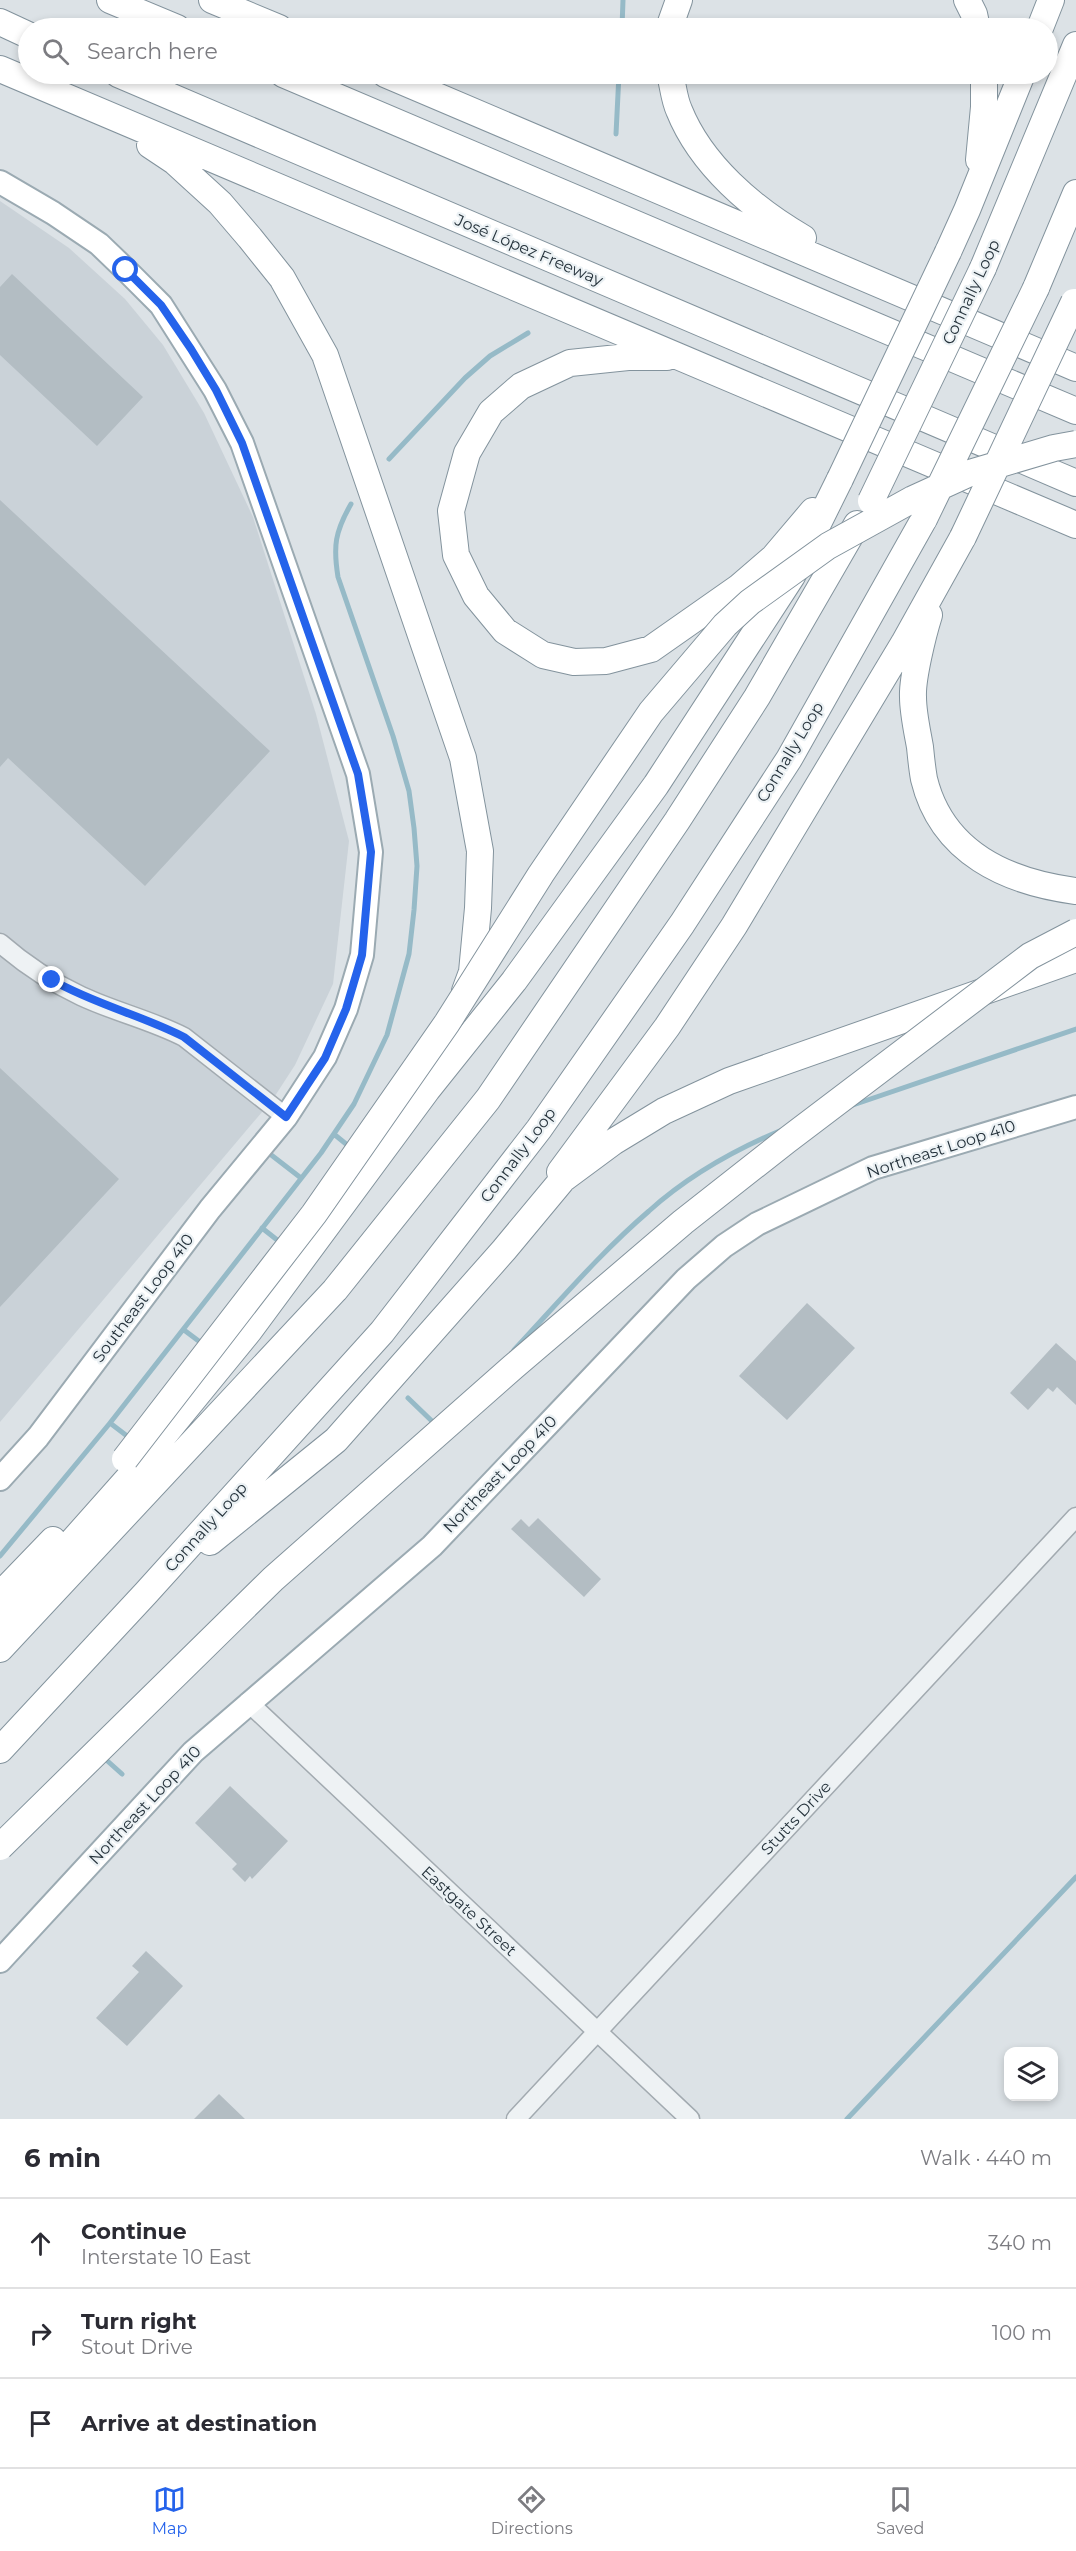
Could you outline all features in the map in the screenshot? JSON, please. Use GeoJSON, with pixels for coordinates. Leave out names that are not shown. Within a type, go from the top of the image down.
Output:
{"type":"FeatureCollection","features":[{"type":"Feature","properties":{"kind":"highway"},"geometry":{"type":"LineString","coordinates":[[110,0],[153,18]]}},
{"type":"Feature","properties":{"kind":"highway"},"geometry":{"type":"LineString","coordinates":[[212,0],[255,18]]}},
{"type":"Feature","properties":{"kind":"highway"},"geometry":{"type":"LineString","coordinates":[[673,18],[679,0]]}},
{"type":"Feature","properties":{"kind":"highway"},"geometry":{"type":"LineString","coordinates":[[967,0],[975,18]]}},
{"type":"Feature","properties":{"kind":"highway"},"geometry":{"type":"LineString","coordinates":[[1044,18],[1051,0]]}},
{"type":"Feature","properties":{"kind":"highway"},"geometry":{"type":"LineString","coordinates":[[0,22],[18,30]]}},
{"type":"Feature","properties":{"kind":"highway","name":"Connally Loop"},"geometry":{"type":"LineString","coordinates":[[0,1649],[335,1290],[488,1099],[677,821],[757,697],[871,501],[983,268],[1076,45]]}},
{"type":"Feature","properties":{"kind":"highway"},"geometry":{"type":"LineString","coordinates":[[0,69],[18,77]]}},
{"type":"Feature","properties":{"kind":"highway"},"geometry":{"type":"LineString","coordinates":[[35,84],[1076,525]]}},
{"type":"Feature","properties":{"kind":"highway","name":"José López Freeway"},"geometry":{"type":"LineString","coordinates":[[141,84],[1076,483]]}},
{"type":"Feature","properties":{"kind":"highway"},"geometry":{"type":"LineString","coordinates":[[307,84],[1076,411]]}},
{"type":"Feature","properties":{"kind":"highway"},"geometry":{"type":"LineString","coordinates":[[409,84],[1076,368]]}},
{"type":"Feature","properties":{"kind":"highway"},"geometry":{"type":"LineString","coordinates":[[672,84],[678,108],[695,143],[726,179],[781,225],[884,286]]}},
{"type":"Feature","properties":{"kind":"highway"},"geometry":{"type":"LineString","coordinates":[[967,210],[978,169],[984,84]]}},
{"type":"Feature","properties":{"kind":"highway"},"geometry":{"type":"LineString","coordinates":[[0,1623],[133,1473],[249,1331],[427,1090],[514,981],[656,785],[792,576],[948,252],[1018,84]]}},
{"type":"Feature","properties":{"kind":"highway"},"geometry":{"type":"LineString","coordinates":[[111,117],[174,161],[220,202],[282,278],[308,324],[325,355],[463,758],[480,851],[472,972],[427,1090]]}},
{"type":"Feature","properties":{"kind":"highway","name":"Connally Loop"},"geometry":{"type":"LineString","coordinates":[[0,1750],[146,1593],[382,1332],[539,1129],[682,924],[789,759],[924,519],[1036,288],[1076,193]]}},
{"type":"Feature","properties":{"kind":"highway"},"geometry":{"type":"LineString","coordinates":[[504,1250],[667,1027],[734,926],[904,643],[963,537],[1075,299]]}},
{"type":"Feature","properties":{"kind":"highway"},"geometry":{"type":"LineString","coordinates":[[677,357],[628,357],[570,363],[521,386],[491,412],[467,453],[452,511],[456,555],[476,596],[505,632],[543,655],[574,662],[606,661],[651,649],[738,588],[774,557],[840,479]]}},
{"type":"Feature","properties":{"kind":"highway"},"geometry":{"type":"LineString","coordinates":[[0,1595],[59,1533],[124,1459],[315,1214],[447,1023],[541,874],[651,712],[725,625],[750,602],[828,546],[913,499],[970,473],[1054,448],[1076,444]]}},
{"type":"Feature","properties":{"kind":"highway"},"geometry":{"type":"LineString","coordinates":[[1017,501],[1076,537]]}},
{"type":"Feature","properties":{"kind":"highway"},"geometry":{"type":"LineString","coordinates":[[938,581],[925,628],[912,695],[924,779],[934,807],[951,833],[973,855],[999,872],[1046,887],[1076,891]]}},
{"type":"Feature","properties":{"kind":"highway"},"geometry":{"type":"LineString","coordinates":[[0,1847],[273,1579],[513,1367],[683,1222],[1030,956],[1076,932]]}},
{"type":"Feature","properties":{"kind":"highway"},"geometry":{"type":"LineString","coordinates":[[146,1593],[336,1440],[504,1250],[562,1179],[613,1142],[664,1111],[729,1081],[1076,959]]}},
{"type":"Feature","properties":{"kind":"main road","name":"Southeast Loop 410"},"geometry":{"type":"LineString","coordinates":[[0,182],[53,213],[99,244],[161,305],[216,390],[242,443],[358,774],[371,852],[362,955],[346,1009],[325,1058],[286,1117],[210,1209],[38,1437],[0,1479]]}},
{"type":"Feature","properties":{"kind":"main road","name":"Northeast Loop 410"},"geometry":{"type":"LineString","coordinates":[[0,1961],[193,1752],[248,1702],[432,1546],[686,1279],[724,1246],[757,1224],[873,1168],[1076,1107]]}},
{"type":"Feature","properties":{"kind":"street"},"geometry":{"type":"LineString","coordinates":[[0,943],[22,961],[81,996],[165,1027],[184,1037],[286,1117]]}},
{"type":"Feature","properties":{"kind":"street","name":"Stutts Drive"},"geometry":{"type":"LineString","coordinates":[[516,2119],[1076,1517]]}},
{"type":"Feature","properties":{"kind":"street","name":"Eastgate Street"},"geometry":{"type":"LineString","coordinates":[[248,1702],[690,2119]]}},
{"type":"Feature","properties":{"kind":"shaded area"},"geometry":{"type":"Polygon","coordinates":[[[0,201],[69,248],[125,299],[163,345],[204,413],[253,517],[316,714],[349,841],[333,984],[295,1065],[273,1099],[0,1422],[0,201]]]}},
{"type":"Feature","properties":{"kind":"building"},"geometry":{"type":"Polygon","coordinates":[[[12,274],[143,397],[97,446],[0,355],[0,287],[12,274]]]}},
{"type":"Feature","properties":{"kind":"building"},"geometry":{"type":"Polygon","coordinates":[[[0,500],[270,751],[145,886],[8,758],[0,767],[0,500]]]}},
{"type":"Feature","properties":{"kind":"building"},"geometry":{"type":"Polygon","coordinates":[[[0,1068],[119,1179],[0,1307],[0,1068]]]}},
{"type":"Feature","properties":{"kind":"building"},"geometry":{"type":"Polygon","coordinates":[[[807,1303],[855,1348],[787,1420],[739,1376],[807,1303]]]}},
{"type":"Feature","properties":{"kind":"building"},"geometry":{"type":"Polygon","coordinates":[[[1056,1343],[1076,1361],[1076,1405],[1057,1387],[1053,1392],[1048,1388],[1028,1410],[1010,1393],[1056,1343]]]}},
{"type":"Feature","properties":{"kind":"building"},"geometry":{"type":"Polygon","coordinates":[[[538,1518],[601,1579],[584,1597],[511,1529],[521,1519],[529,1527],[538,1518]]]}},
{"type":"Feature","properties":{"kind":"building"},"geometry":{"type":"Polygon","coordinates":[[[230,1786],[288,1841],[252,1879],[250,1876],[245,1882],[232,1869],[237,1864],[195,1823],[230,1786]]]}},
{"type":"Feature","properties":{"kind":"building"},"geometry":{"type":"Polygon","coordinates":[[[146,1951],[183,1986],[127,2046],[96,2018],[139,1972],[132,1966],[146,1951]]]}},
{"type":"Feature","properties":{"kind":"building"},"geometry":{"type":"Polygon","coordinates":[[[219,2094],[245,2119],[194,2119],[219,2094]]]}},
{"type":"Feature","properties":{"kind":"waterway"},"geometry":{"type":"LineString","coordinates":[[622,18],[623,0]]}},
{"type":"Feature","properties":{"kind":"waterway"},"geometry":{"type":"LineString","coordinates":[[616,134],[618,84]]}},
{"type":"Feature","properties":{"kind":"waterway"},"geometry":{"type":"LineString","coordinates":[[389,459],[465,378],[490,356],[528,333]]}},
{"type":"Feature","properties":{"kind":"waterway"},"geometry":{"type":"LineString","coordinates":[[0,1556],[110,1423],[321,1153],[354,1104],[387,1035],[409,954],[417,866],[409,791],[393,736],[338,577],[337,539],[351,504]]}},
{"type":"Feature","properties":{"kind":"waterway"},"geometry":{"type":"LineString","coordinates":[[850,1106],[1076,1029]]}},
{"type":"Feature","properties":{"kind":"waterway"},"geometry":{"type":"LineString","coordinates":[[514,1350],[596,1261],[664,1198],[712,1165],[782,1130]]}},
{"type":"Feature","properties":{"kind":"waterway"},"geometry":{"type":"LineString","coordinates":[[335,1135],[351,1148]]}},
{"type":"Feature","properties":{"kind":"waterway"},"geometry":{"type":"LineString","coordinates":[[270,1154],[301,1178]]}},
{"type":"Feature","properties":{"kind":"waterway"},"geometry":{"type":"LineString","coordinates":[[262,1228],[281,1243]]}},
{"type":"Feature","properties":{"kind":"waterway"},"geometry":{"type":"LineString","coordinates":[[184,1330],[204,1345]]}},
{"type":"Feature","properties":{"kind":"waterway"},"geometry":{"type":"LineString","coordinates":[[408,1398],[437,1426]]}},
{"type":"Feature","properties":{"kind":"waterway"},"geometry":{"type":"LineString","coordinates":[[110,1423],[131,1439]]}},
{"type":"Feature","properties":{"kind":"waterway"},"geometry":{"type":"LineString","coordinates":[[103,1757],[122,1774]]}},
{"type":"Feature","properties":{"kind":"waterway"},"geometry":{"type":"LineString","coordinates":[[847,2119],[1076,1877]]}},
{"type":"Feature","properties":{"kind":"route"},"geometry":{"type":"LineString","coordinates":[[52,980],[81,996],[165,1027],[184,1037],[286,1117],[325,1058],[346,1009],[362,955],[371,852],[358,774],[242,443],[216,390],[191,349],[161,305],[126,270]]}}]}
